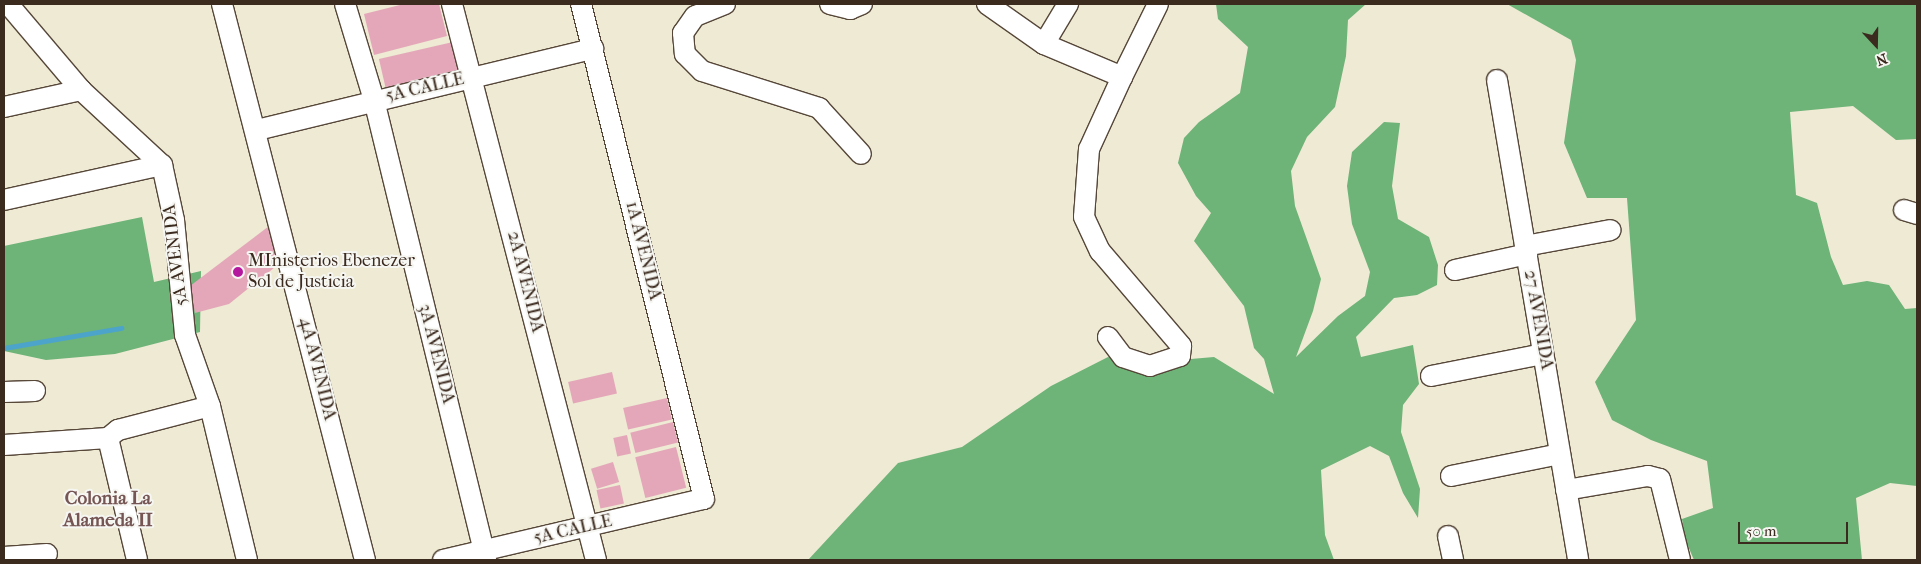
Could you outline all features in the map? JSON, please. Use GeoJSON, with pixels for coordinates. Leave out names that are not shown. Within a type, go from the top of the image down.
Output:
{"type":"FeatureCollection","features":[{"type":"Feature","properties":{"kind":"street","name":"4A AVENIDA"},"geometry":{"type":"LineString","coordinates":[[222,4],[257,130],[365,560]]}},
{"type":"Feature","properties":{"kind":"street","name":"3A AVENIDA"},"geometry":{"type":"LineString","coordinates":[[346,4],[374,100],[485,555]]}},
{"type":"Feature","properties":{"kind":"street","name":"2A AVENIDA"},"geometry":{"type":"LineString","coordinates":[[452,4],[596,560]]}},
{"type":"Feature","properties":{"kind":"street","name":"1A AVENIDA"},"geometry":{"type":"LineString","coordinates":[[581,4],[704,499]]}},
{"type":"Feature","properties":{"kind":"street"},"geometry":{"type":"LineString","coordinates":[[725,4],[695,16],[683,33],[685,54],[702,71],[819,108],[861,154]]}},
{"type":"Feature","properties":{"kind":"street"},"geometry":{"type":"LineString","coordinates":[[830,4],[850,10],[862,4]]}},
{"type":"Feature","properties":{"kind":"street"},"geometry":{"type":"LineString","coordinates":[[988,4],[1044,44],[1122,77]]}},
{"type":"Feature","properties":{"kind":"street"},"geometry":{"type":"LineString","coordinates":[[1044,44],[1068,4]]}},
{"type":"Feature","properties":{"kind":"street"},"geometry":{"type":"LineString","coordinates":[[1108,337],[1123,356],[1150,366],[1180,356],[1181,346],[1100,251],[1084,217],[1089,149],[1158,4]]}},
{"type":"Feature","properties":{"kind":"street"},"geometry":{"type":"LineString","coordinates":[[10,13],[81,90],[162,165]]}},
{"type":"Feature","properties":{"kind":"street","name":"5A CALLE"},"geometry":{"type":"LineString","coordinates":[[257,130],[374,100],[593,49]]}},
{"type":"Feature","properties":{"kind":"street","name":"27 AVENIDA"},"geometry":{"type":"LineString","coordinates":[[1498,80],[1578,560]]}},
{"type":"Feature","properties":{"kind":"street"},"geometry":{"type":"LineString","coordinates":[[4,107],[81,90]]}},
{"type":"Feature","properties":{"kind":"street"},"geometry":{"type":"LineString","coordinates":[[4,200],[162,165]]}},
{"type":"Feature","properties":{"kind":"street","name":"5A AVENIDA"},"geometry":{"type":"LineString","coordinates":[[162,165],[174,220],[185,335],[210,406],[247,560]]}},
{"type":"Feature","properties":{"kind":"street"},"geometry":{"type":"LineString","coordinates":[[1455,270],[1526,250],[1611,230]]}},
{"type":"Feature","properties":{"kind":"street"},"geometry":{"type":"LineString","coordinates":[[1431,376],[1543,354]]}},
{"type":"Feature","properties":{"kind":"street"},"geometry":{"type":"LineString","coordinates":[[4,392],[35,391]]}},
{"type":"Feature","properties":{"kind":"street"},"geometry":{"type":"LineString","coordinates":[[4,444],[108,438],[118,430],[210,406]]}},
{"type":"Feature","properties":{"kind":"street"},"geometry":{"type":"LineString","coordinates":[[108,438],[137,560]]}},
{"type":"Feature","properties":{"kind":"street"},"geometry":{"type":"LineString","coordinates":[[1451,476],[1560,454]]}},
{"type":"Feature","properties":{"kind":"street"},"geometry":{"type":"LineString","coordinates":[[1566,490],[1648,476],[1660,479],[1680,560]]}},
{"type":"Feature","properties":{"kind":"street","name":"5A CALLE"},"geometry":{"type":"LineString","coordinates":[[443,560],[485,555],[704,499]]}},
{"type":"Feature","properties":{"kind":"street"},"geometry":{"type":"LineString","coordinates":[[1448,536],[1453,560]]}},
{"type":"Feature","properties":{"kind":"street"},"geometry":{"type":"LineString","coordinates":[[4,557],[47,554]]}},
{"type":"Feature","properties":{"kind":"green space"},"geometry":{"type":"Polygon","coordinates":[[[1216,4],[1366,4],[1348,20],[1346,56],[1335,107],[1307,137],[1291,171],[1295,206],[1321,279],[1313,311],[1296,357],[1338,316],[1365,296],[1370,272],[1352,224],[1347,186],[1352,152],[1384,122],[1400,123],[1392,186],[1398,219],[1429,237],[1438,265],[1437,285],[1417,295],[1394,298],[1356,337],[1361,357],[1413,345],[1419,384],[1403,405],[1401,432],[1420,489],[1418,518],[1403,493],[1389,456],[1370,446],[1321,470],[1325,535],[1334,560],[808,560],[898,463],[962,447],[1051,386],[1108,357],[1133,364],[1214,357],[1274,394],[1264,359],[1254,348],[1244,306],[1194,241],[1211,213],[1196,196],[1178,163],[1184,138],[1199,122],[1240,93],[1248,47],[1218,19],[1216,4]]]}},
{"type":"Feature","properties":{"kind":"green space"},"geometry":{"type":"Polygon","coordinates":[[[1507,4],[1917,4],[1917,139],[1896,140],[1853,106],[1790,112],[1796,195],[1817,203],[1831,257],[1843,285],[1867,281],[1889,285],[1905,309],[1917,308],[1917,486],[1890,483],[1856,498],[1862,560],[1694,560],[1685,539],[1682,519],[1713,508],[1707,461],[1651,440],[1612,420],[1595,382],[1636,320],[1627,198],[1587,198],[1564,143],[1576,60],[1571,40],[1507,4]]]}},
{"type":"Feature","properties":{"kind":"green space"},"geometry":{"type":"Polygon","coordinates":[[[142,217],[154,282],[201,271],[200,332],[115,354],[46,360],[4,351],[4,246],[142,217]]]}},
{"type":"Feature","properties":{"kind":"building"},"geometry":{"type":"Polygon","coordinates":[[[404,4],[439,4],[447,36],[374,55],[364,14],[404,4]]]}},
{"type":"Feature","properties":{"kind":"building"},"geometry":{"type":"Polygon","coordinates":[[[453,42],[460,72],[386,89],[379,59],[453,42]]]}},
{"type":"Feature","properties":{"kind":"building","name":"MInisterios Ebenezer Sol de Justicia"},"geometry":{"type":"Polygon","coordinates":[[[273,223],[285,259],[229,304],[195,313],[190,286],[273,223]]]}},
{"type":"Feature","properties":{"kind":"building"},"geometry":{"type":"Polygon","coordinates":[[[612,372],[617,393],[573,404],[568,382],[612,372]]]}},
{"type":"Feature","properties":{"kind":"building"},"geometry":{"type":"Polygon","coordinates":[[[667,398],[672,419],[628,430],[623,408],[667,398]]]}},
{"type":"Feature","properties":{"kind":"building"},"geometry":{"type":"Polygon","coordinates":[[[673,422],[678,442],[635,453],[630,433],[673,422]]]}},
{"type":"Feature","properties":{"kind":"building"},"geometry":{"type":"Polygon","coordinates":[[[627,435],[631,454],[617,456],[613,438],[627,435]]]}},
{"type":"Feature","properties":{"kind":"building"},"geometry":{"type":"Polygon","coordinates":[[[676,447],[686,488],[645,498],[635,457],[676,447]]]}},
{"type":"Feature","properties":{"kind":"building"},"geometry":{"type":"Polygon","coordinates":[[[613,462],[619,482],[597,489],[591,469],[613,462]]]}},
{"type":"Feature","properties":{"kind":"building"},"geometry":{"type":"Polygon","coordinates":[[[620,485],[624,504],[600,509],[597,490],[620,485]]]}},
{"type":"Feature","properties":{"kind":"waterway"},"geometry":{"type":"LineString","coordinates":[[4,348],[121,328]]}},
{"type":"Feature","properties":{"kind":"place","name":"MInisterios Ebenezer Sol de Justicia"},"geometry":{"type":"Point","coordinates":[238,272]}},
{"type":"Feature","properties":{"kind":"district","name":"Colonia La Alameda II"},"geometry":{"type":"Point","coordinates":[108,510]}}]}
